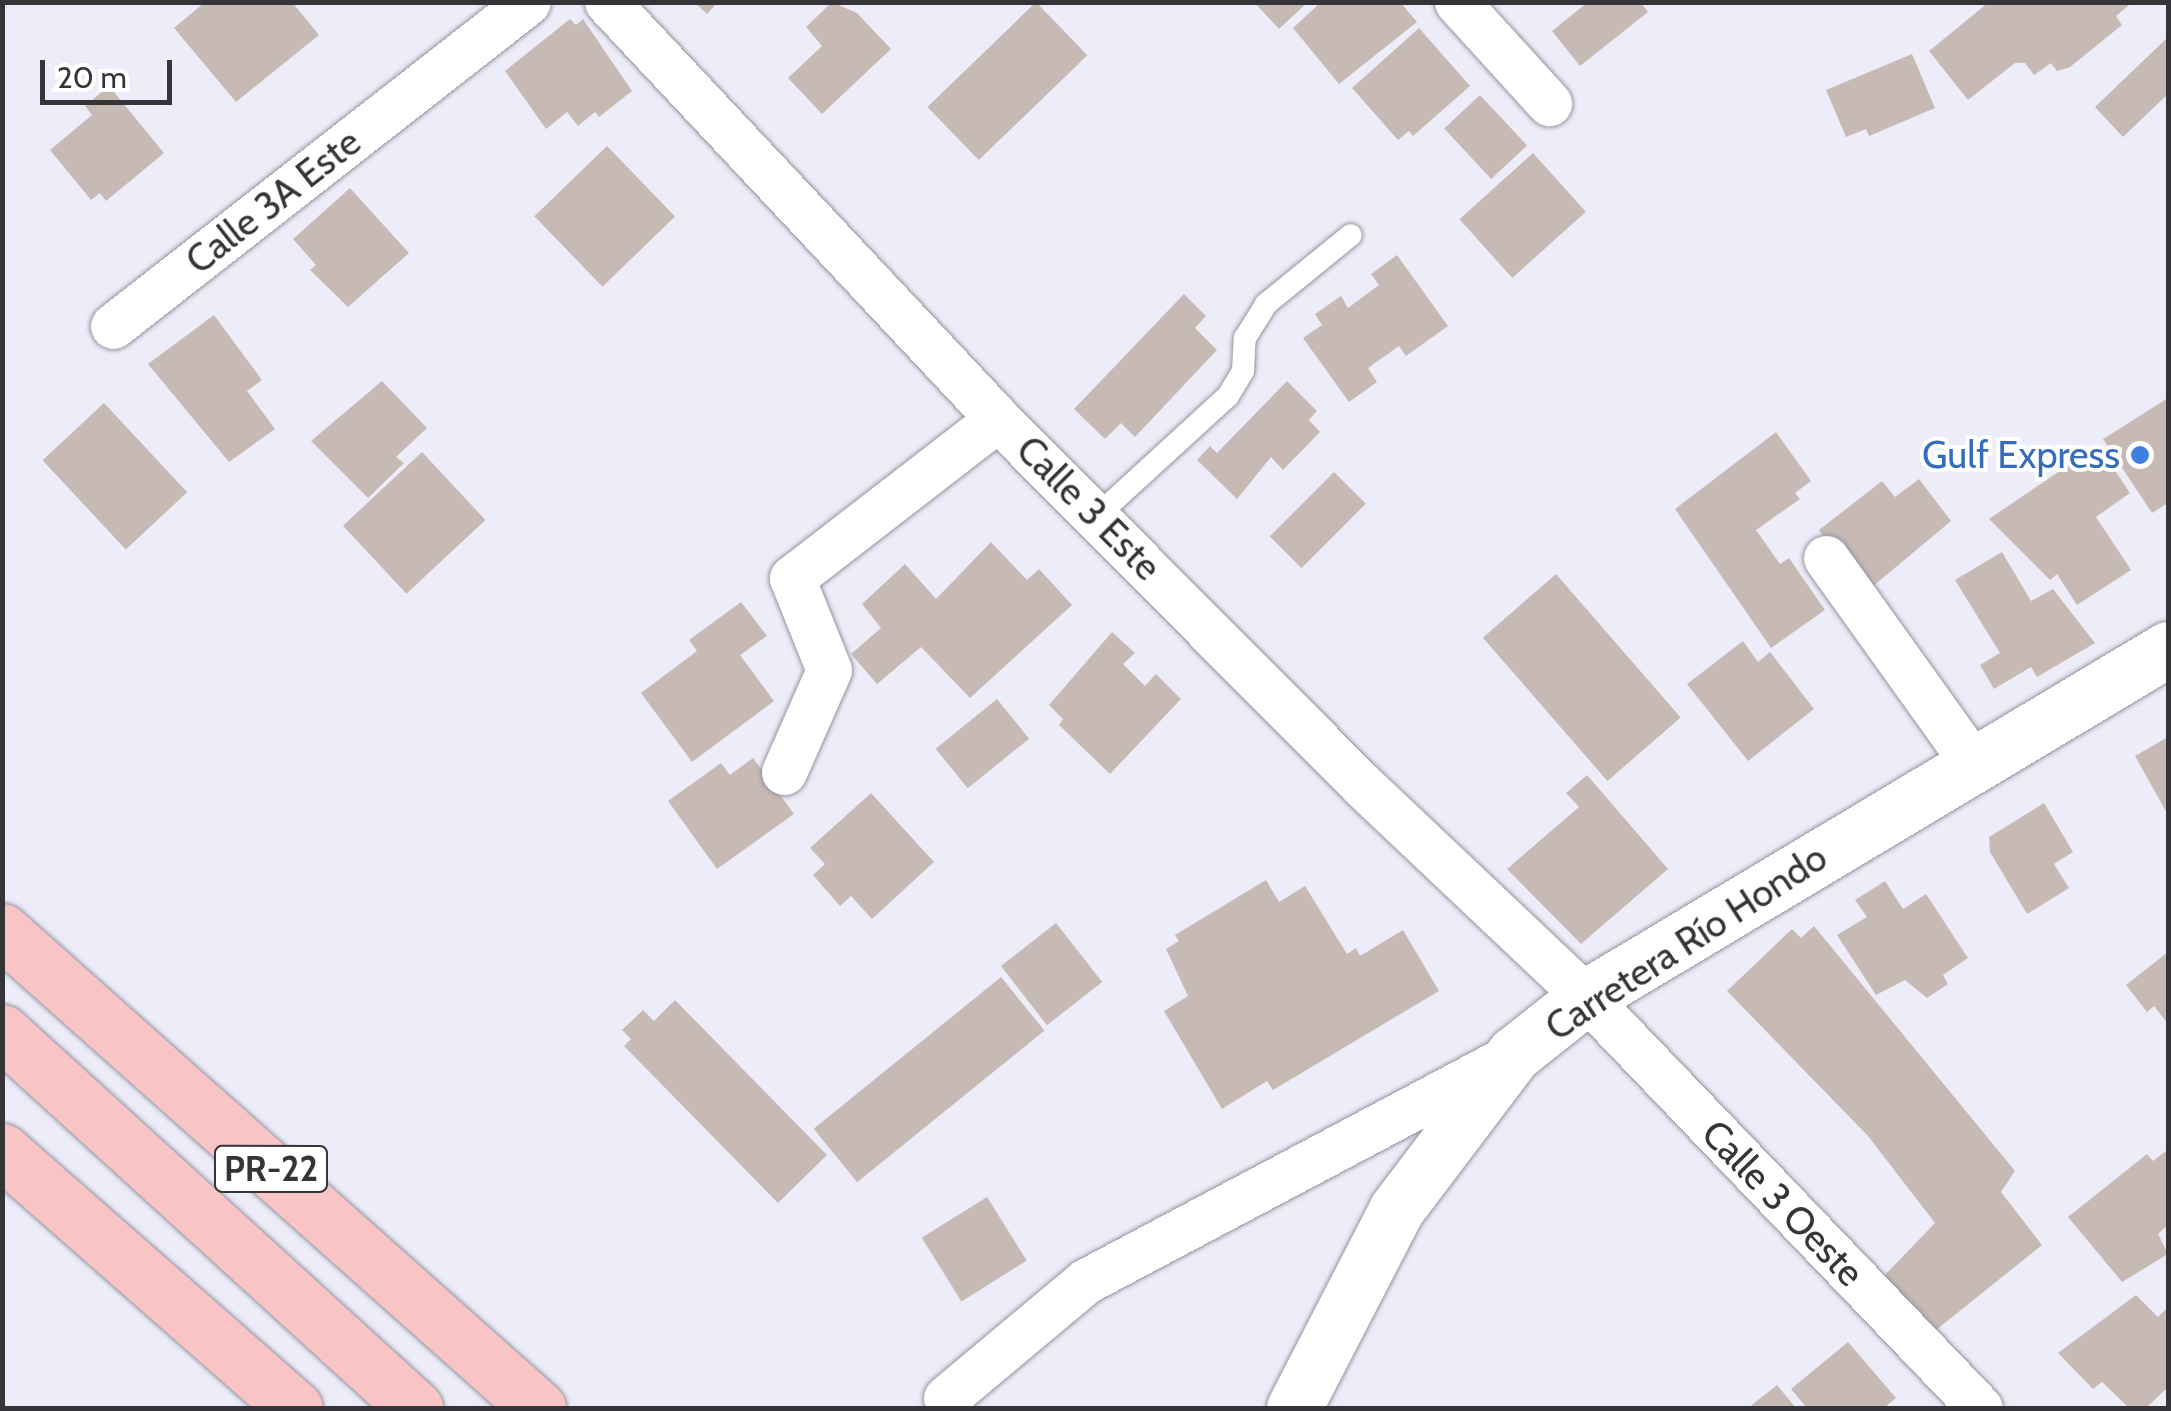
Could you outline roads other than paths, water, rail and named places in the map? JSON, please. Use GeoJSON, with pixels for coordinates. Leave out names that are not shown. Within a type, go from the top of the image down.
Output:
{"type":"FeatureCollection","features":[{"type":"Feature","properties":{"kind":"highway","name":"PR-22"},"geometry":{"type":"LineString","coordinates":[[2,931],[538,1408]]}},
{"type":"Feature","properties":{"kind":"highway"},"geometry":{"type":"LineString","coordinates":[[2,1032],[415,1408]]}},
{"type":"Feature","properties":{"kind":"highway"},"geometry":{"type":"LineString","coordinates":[[2,1152],[295,1408]]}},
{"type":"Feature","properties":{"kind":"street","name":"Calle 3A Este"},"geometry":{"type":"LineString","coordinates":[[113,326],[528,2]]}},
{"type":"Feature","properties":{"kind":"street","name":"Calle 3 Este"},"geometry":{"type":"LineString","coordinates":[[607,2],[998,418],[1362,785],[1586,997]]}},
{"type":"Feature","properties":{"kind":"street"},"geometry":{"type":"LineString","coordinates":[[1457,2],[1550,102]]}},
{"type":"Feature","properties":{"kind":"street"},"geometry":{"type":"LineString","coordinates":[[784,772],[829,670],[792,578],[998,418]]}},
{"type":"Feature","properties":{"kind":"street"},"geometry":{"type":"LineString","coordinates":[[1826,558],[1973,764]]}},
{"type":"Feature","properties":{"kind":"street","name":"Carretera Río Hondo"},"geometry":{"type":"LineString","coordinates":[[1294,1408],[1396,1210],[1514,1054],[1586,997],[2168,649]]}},
{"type":"Feature","properties":{"kind":"street","name":"Calle 3 Oeste"},"geometry":{"type":"LineString","coordinates":[[1586,997],[1980,1408]]}},
{"type":"Feature","properties":{"kind":"street"},"geometry":{"type":"LineString","coordinates":[[946,1398],[1086,1280],[1514,1054]]}},
{"type":"Feature","properties":{"kind":"lane"},"geometry":{"type":"LineString","coordinates":[[1098,515],[1228,396],[1243,371],[1246,338],[1266,304],[1351,235]]}},
{"type":"Feature","properties":{"kind":"place","name":"Gulf Express"},"geometry":{"type":"Point","coordinates":[2140,455]}}]}
